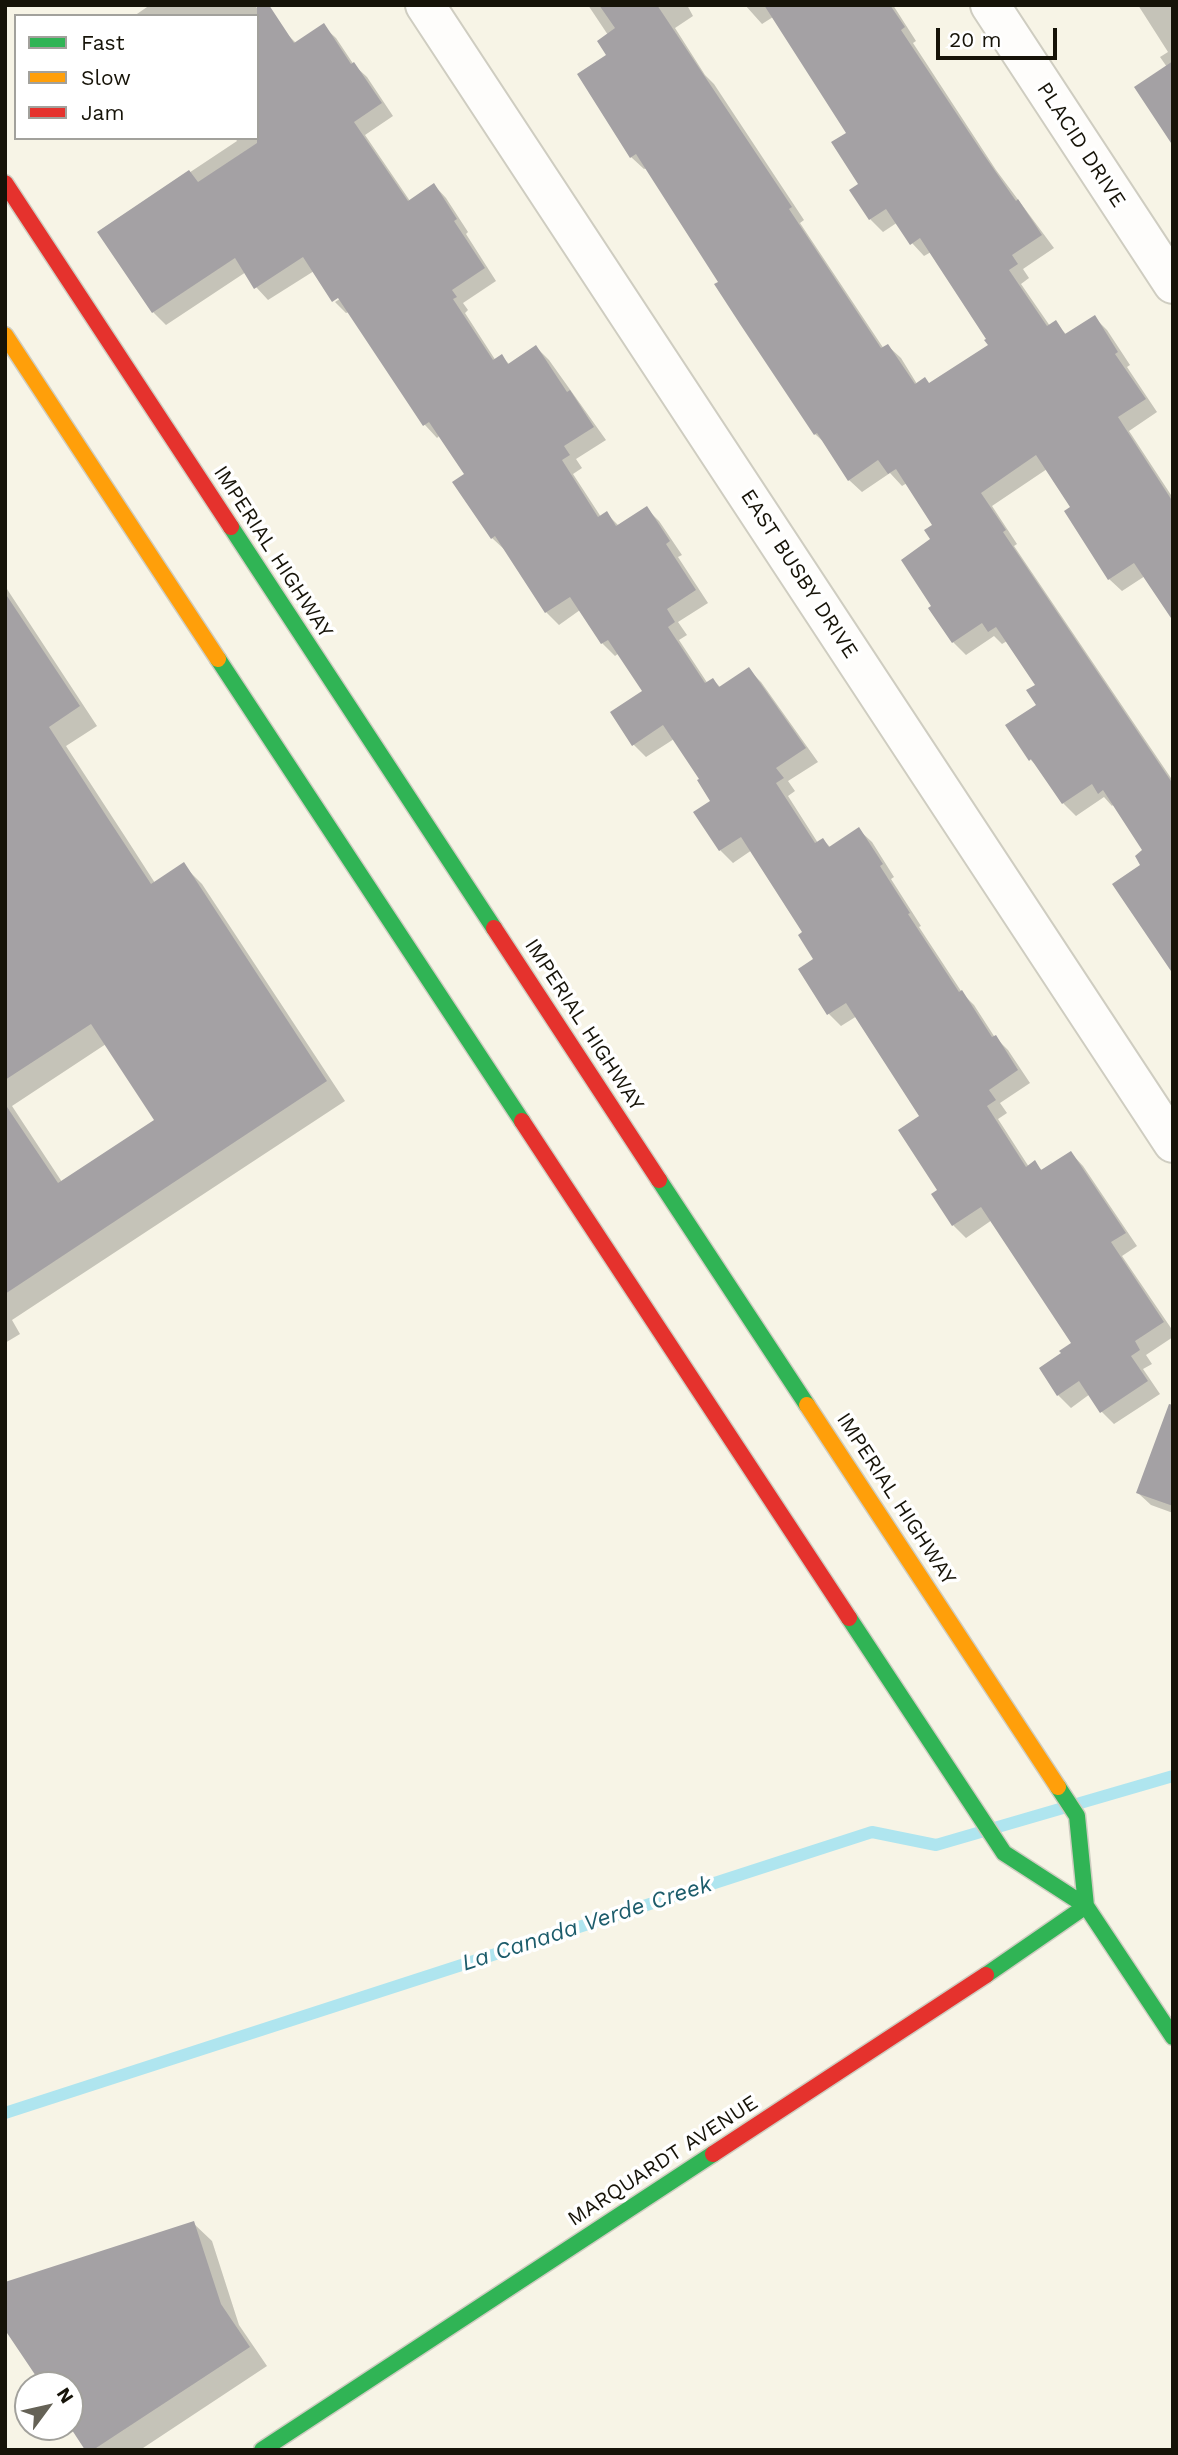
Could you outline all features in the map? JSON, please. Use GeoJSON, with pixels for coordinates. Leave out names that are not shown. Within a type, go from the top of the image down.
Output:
{"type":"FeatureCollection","features":[{"type":"Feature","properties":{"kind":"main road","name":"IMPERIAL HIGHWAY"},"geometry":{"type":"LineString","coordinates":[[5,183],[1077,1816],[1086,1906]]}},
{"type":"Feature","properties":{"kind":"main road"},"geometry":{"type":"LineString","coordinates":[[5,335],[1004,1853],[1086,1906],[1173,2037]]}},
{"type":"Feature","properties":{"kind":"main road","name":"MARQUARDT AVENUE"},"geometry":{"type":"LineString","coordinates":[[262,2450],[1011,1959],[1086,1906]]}},
{"type":"Feature","properties":{"kind":"street","name":"EAST BUSBY DRIVE"},"geometry":{"type":"LineString","coordinates":[[425,5],[1173,1143]]}},
{"type":"Feature","properties":{"kind":"street","name":"PLACID DRIVE"},"geometry":{"type":"LineString","coordinates":[[990,5],[1173,284]]}},
{"type":"Feature","properties":{"kind":"building"},"geometry":{"type":"Polygon","coordinates":[[[257,5],[269,5],[294,43],[324,23],[351,64],[354,62],[382,103],[354,122],[408,201],[434,183],[457,219],[454,221],[485,268],[452,290],[457,297],[453,299],[493,360],[502,354],[508,364],[536,345],[594,427],[564,446],[570,455],[562,460],[598,517],[607,511],[616,526],[647,506],[670,541],[666,544],[696,590],[667,609],[675,622],[668,627],[705,683],[713,678],[719,687],[749,667],[806,748],[776,768],[784,778],[776,783],[815,843],[823,838],[829,847],[859,827],[883,864],[880,866],[910,913],[908,914],[959,992],[962,990],[992,1037],[996,1035],[1018,1070],[989,1090],[996,1100],[987,1106],[1026,1167],[1035,1160],[1041,1170],[1071,1151],[1126,1233],[1111,1242],[1164,1322],[1135,1341],[1140,1350],[1131,1356],[1148,1381],[1100,1413],[1079,1381],[1057,1396],[1039,1368],[1071,1343],[981,1207],[952,1226],[931,1194],[937,1190],[898,1130],[919,1116],[846,1003],[827,1015],[798,969],[813,959],[798,935],[802,932],[741,837],[719,851],[693,812],[710,801],[697,780],[699,779],[663,725],[632,746],[610,712],[642,691],[608,640],[601,644],[570,597],[545,613],[495,536],[491,539],[452,482],[464,474],[429,422],[423,426],[338,298],[332,302],[303,257],[254,289],[235,258],[152,313],[97,232],[189,170],[198,182],[257,143],[257,5]]]}},
{"type":"Feature","properties":{"kind":"building"},"geometry":{"type":"Polygon","coordinates":[[[599,5],[657,5],[792,207],[789,209],[881,348],[888,344],[915,384],[925,377],[929,383],[988,345],[984,340],[986,339],[920,238],[910,245],[886,209],[869,220],[849,190],[858,184],[831,142],[846,133],[764,5],[890,5],[905,27],[901,30],[984,155],[1042,235],[1012,255],[1018,264],[1009,270],[1047,326],[1056,320],[1065,334],[1095,315],[1118,352],[1115,354],[1146,399],[1118,417],[1173,502],[1173,621],[1134,563],[1108,580],[1064,511],[1070,507],[1036,455],[981,493],[1006,530],[1003,532],[1173,784],[1173,974],[1112,884],[1140,865],[1135,856],[1142,850],[1103,790],[1098,794],[1092,784],[1062,804],[1005,725],[1036,705],[1026,690],[1035,685],[996,627],[988,632],[982,623],[952,643],[928,608],[931,606],[901,560],[930,539],[924,530],[932,525],[896,469],[888,474],[878,460],[848,481],[817,433],[814,435],[714,284],[718,282],[636,154],[630,158],[577,74],[606,55],[597,41],[615,28],[599,5]]]}},
{"type":"Feature","properties":{"kind":"building"},"geometry":{"type":"Polygon","coordinates":[[[1173,61],[1173,146],[1134,87],[1173,61]]]}},
{"type":"Feature","properties":{"kind":"building"},"geometry":{"type":"Polygon","coordinates":[[[5,593],[80,706],[49,727],[151,884],[184,862],[327,1081],[5,1294],[5,1104],[58,1183],[154,1120],[91,1024],[5,1080],[5,593]]]}},
{"type":"Feature","properties":{"kind":"building"},"geometry":{"type":"Polygon","coordinates":[[[1169,1404],[1173,1405],[1173,1506],[1136,1493],[1169,1404]]]}},
{"type":"Feature","properties":{"kind":"building"},"geometry":{"type":"Polygon","coordinates":[[[194,2221],[221,2304],[250,2347],[93,2450],[85,2450],[79,2441],[84,2441],[84,2371],[33,2371],[5,2330],[5,2282],[194,2221]]]}},
{"type":"Feature","properties":{"kind":"waterway","name":"La Canada Verde Creek"},"geometry":{"type":"LineString","coordinates":[[5,2113],[872,1832],[936,1845],[1173,1776]]}},
{"type":"Feature","properties":{"kind":"traffic: fast"},"geometry":{"type":"LineString","coordinates":[[231,527],[494,928]]}},
{"type":"Feature","properties":{"kind":"traffic: fast"},"geometry":{"type":"LineString","coordinates":[[218,659],[522,1121]]}},
{"type":"Feature","properties":{"kind":"traffic: fast"},"geometry":{"type":"LineString","coordinates":[[659,1180],[807,1405]]}},
{"type":"Feature","properties":{"kind":"traffic: fast"},"geometry":{"type":"LineString","coordinates":[[849,1618],[1004,1853],[1086,1906],[1173,2037]]}},
{"type":"Feature","properties":{"kind":"traffic: fast"},"geometry":{"type":"LineString","coordinates":[[1058,1787],[1077,1816],[1086,1906]]}},
{"type":"Feature","properties":{"kind":"traffic: fast"},"geometry":{"type":"LineString","coordinates":[[986,1975],[1086,1906]]}},
{"type":"Feature","properties":{"kind":"traffic: fast"},"geometry":{"type":"LineString","coordinates":[[262,2450],[713,2154]]}},
{"type":"Feature","properties":{"kind":"traffic: slow"},"geometry":{"type":"LineString","coordinates":[[5,335],[218,659]]}},
{"type":"Feature","properties":{"kind":"traffic: slow"},"geometry":{"type":"LineString","coordinates":[[807,1405],[1058,1787]]}},
{"type":"Feature","properties":{"kind":"traffic: jam"},"geometry":{"type":"LineString","coordinates":[[5,183],[231,527]]}},
{"type":"Feature","properties":{"kind":"traffic: jam"},"geometry":{"type":"LineString","coordinates":[[494,928],[659,1180]]}},
{"type":"Feature","properties":{"kind":"traffic: jam"},"geometry":{"type":"LineString","coordinates":[[522,1121],[849,1618]]}},
{"type":"Feature","properties":{"kind":"traffic: jam"},"geometry":{"type":"LineString","coordinates":[[713,2154],[986,1975]]}}]}
